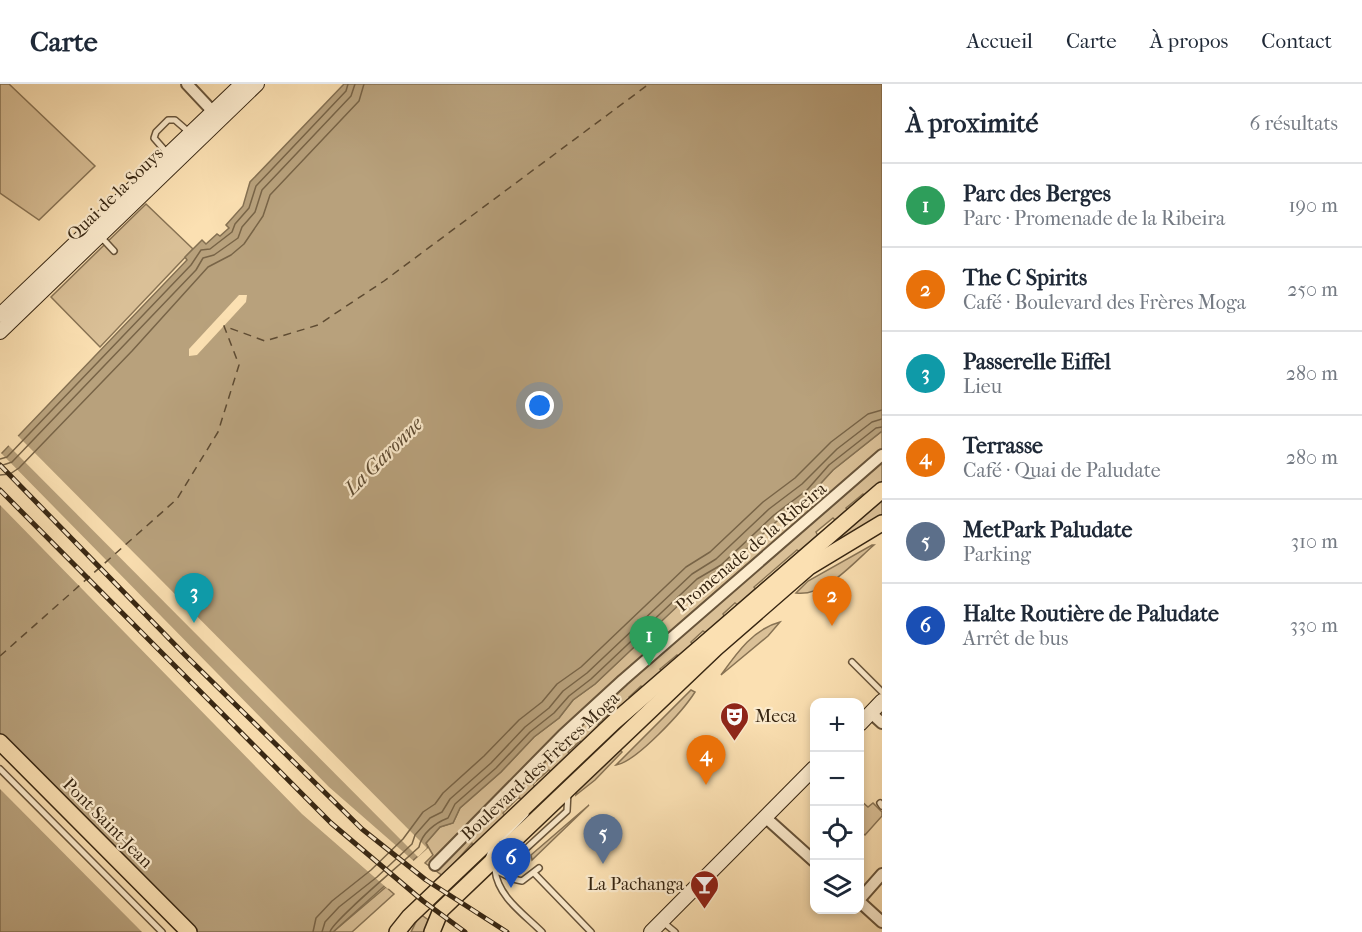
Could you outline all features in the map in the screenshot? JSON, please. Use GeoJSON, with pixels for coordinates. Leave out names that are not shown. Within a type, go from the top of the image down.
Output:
{"type":"FeatureCollection","features":[{"type":"Feature","properties":{"kind":"main road","name":"Quai de la Souys"},"geometry":{"type":"LineString","coordinates":[[217,116],[242,84]]}},
{"type":"Feature","properties":{"kind":"main road","name":"Quai de la Souys"},"geometry":{"type":"LineString","coordinates":[[0,332],[16,308],[194,137],[257,84]]}},
{"type":"Feature","properties":{"kind":"main road","name":"Quai de la Souys"},"geometry":{"type":"LineString","coordinates":[[0,315],[16,308]]}},
{"type":"Feature","properties":{"kind":"main road","name":"Boulevard des Frères Moga"},"geometry":{"type":"LineString","coordinates":[[400,928],[537,794],[677,666],[882,490]]}},
{"type":"Feature","properties":{"kind":"main road","name":"Boulevard des Frères Moga"},"geometry":{"type":"LineString","coordinates":[[432,932],[441,910],[492,867],[568,790],[716,648],[797,577],[882,523]]}},
{"type":"Feature","properties":{"kind":"main road"},"geometry":{"type":"LineString","coordinates":[[864,720],[882,702]]}},
{"type":"Feature","properties":{"kind":"main road","name":"Pont Saint-Jean"},"geometry":{"type":"LineString","coordinates":[[0,742],[189,932]]}},
{"type":"Feature","properties":{"kind":"main road","name":"Pont Saint-Jean"},"geometry":{"type":"LineString","coordinates":[[0,754],[176,932]]}},
{"type":"Feature","properties":{"kind":"main road"},"geometry":{"type":"LineString","coordinates":[[651,932],[810,772]]}},
{"type":"Feature","properties":{"kind":"street"},"geometry":{"type":"LineString","coordinates":[[187,84],[217,116]]}},
{"type":"Feature","properties":{"kind":"street","name":"Promenade de la Ribeira"},"geometry":{"type":"LineString","coordinates":[[435,865],[563,735],[882,455]]}},
{"type":"Feature","properties":{"kind":"street"},"geometry":{"type":"LineString","coordinates":[[871,713],[882,723]]}},
{"type":"Feature","properties":{"kind":"street"},"geometry":{"type":"LineString","coordinates":[[765,817],[813,860]]}},
{"type":"Feature","properties":{"kind":"street"},"geometry":{"type":"LineString","coordinates":[[864,896],[882,874]]}},
{"type":"Feature","properties":{"kind":"street"},"geometry":{"type":"LineString","coordinates":[[864,905],[882,922]]}},
{"type":"Feature","properties":{"kind":"lane"},"geometry":{"type":"LineString","coordinates":[[172,158],[154,138],[156,132],[168,120],[175,120],[194,137]]}},
{"type":"Feature","properties":{"kind":"lane"},"geometry":{"type":"LineString","coordinates":[[96,231],[114,251]]}},
{"type":"Feature","properties":{"kind":"lane"},"geometry":{"type":"LineString","coordinates":[[852,662],[882,692]]}},
{"type":"Feature","properties":{"kind":"lane"},"geometry":{"type":"LineString","coordinates":[[0,769],[162,932]]}},
{"type":"Feature","properties":{"kind":"lane"},"geometry":{"type":"LineString","coordinates":[[537,794],[522,821],[491,851],[492,867],[502,893],[542,932]]}},
{"type":"Feature","properties":{"kind":"lane"},"geometry":{"type":"LineString","coordinates":[[475,854],[480,855],[492,867],[517,881],[528,879],[539,867]]}},
{"type":"Feature","properties":{"kind":"lane"},"geometry":{"type":"LineString","coordinates":[[534,873],[591,932]]}},
{"type":"Feature","properties":{"kind":"lane"},"geometry":{"type":"LineString","coordinates":[[663,921],[675,932]]}},
{"type":"Feature","properties":{"kind":"shaded area"},"geometry":{"type":"Polygon","coordinates":[[[0,84],[9,84],[95,166],[39,220],[0,193],[0,84]]]}},
{"type":"Feature","properties":{"kind":"shaded area"},"geometry":{"type":"Polygon","coordinates":[[[146,204],[193,249],[100,347],[51,297],[146,204]]]}},
{"type":"Feature","properties":{"kind":"shaded area"},"geometry":{"type":"Polygon","coordinates":[[[882,431],[882,486],[866,497],[863,494],[846,508],[849,511],[836,521],[833,518],[816,532],[818,536],[800,552],[797,550],[754,587],[757,591],[739,606],[735,603],[723,614],[725,618],[707,634],[703,631],[691,642],[694,646],[680,658],[677,655],[660,669],[663,673],[644,689],[641,686],[629,697],[631,700],[614,716],[610,713],[598,724],[600,728],[583,744],[580,741],[568,752],[570,756],[552,772],[549,770],[533,784],[535,787],[522,800],[519,797],[503,813],[506,817],[476,847],[472,843],[443,876],[425,863],[433,855],[426,843],[440,827],[453,823],[460,808],[501,772],[534,737],[559,718],[573,700],[595,684],[701,583],[725,569],[778,520],[811,494],[833,470],[882,431]]]}},
{"type":"Feature","properties":{"kind":"shaded area"},"geometry":{"type":"Polygon","coordinates":[[[882,498],[882,517],[822,555],[826,542],[882,498]]]}},
{"type":"Feature","properties":{"kind":"shaded area"},"geometry":{"type":"Polygon","coordinates":[[[874,545],[848,569],[828,584],[807,593],[796,593],[808,581],[874,545]]]}},
{"type":"Feature","properties":{"kind":"shaded area"},"geometry":{"type":"Polygon","coordinates":[[[780,622],[768,636],[721,675],[753,636],[770,625],[780,622]]]}},
{"type":"Feature","properties":{"kind":"shaded area"},"geometry":{"type":"Polygon","coordinates":[[[691,690],[695,692],[689,700],[647,746],[625,762],[616,765],[691,690]]]}},
{"type":"Feature","properties":{"kind":"shaded area"},"geometry":{"type":"Polygon","coordinates":[[[620,750],[622,752],[595,780],[576,795],[577,790],[620,750]]]}},
{"type":"Feature","properties":{"kind":"shaded area"},"geometry":{"type":"Polygon","coordinates":[[[873,803],[882,812],[882,816],[865,835],[864,804],[868,807],[873,803]]]}},
{"type":"Feature","properties":{"kind":"shaded area"},"geometry":{"type":"Polygon","coordinates":[[[588,806],[532,860],[531,855],[588,806]]]}},
{"type":"Feature","properties":{"kind":"shaded area"},"geometry":{"type":"Polygon","coordinates":[[[386,887],[394,894],[352,932],[333,932],[386,887]]]}},
{"type":"Feature","properties":{"kind":"shaded area"},"geometry":{"type":"Polygon","coordinates":[[[420,914],[430,921],[426,932],[411,932],[420,914]]]}},
{"type":"Feature","properties":{"kind":"water","name":"La Garonne"},"geometry":{"type":"Polygon","coordinates":[[[344,84],[882,84],[882,431],[833,470],[811,494],[778,520],[725,569],[701,584],[595,684],[573,700],[559,718],[534,737],[501,772],[460,808],[453,823],[440,827],[426,843],[428,847],[333,932],[0,932],[0,455],[187,260],[185,257],[202,240],[206,244],[217,234],[220,236],[229,228],[226,225],[243,206],[250,182],[344,84]]]}},
{"type":"Feature","properties":{"kind":"pier"},"geometry":{"type":"Polygon","coordinates":[[[239,295],[247,295],[246,302],[197,355],[189,356],[189,349],[239,295]]]}},
{"type":"Feature","properties":{"kind":"pier"},"geometry":{"type":"Polygon","coordinates":[[[16,434],[427,848],[418,857],[7,444],[16,434]]]}},
{"type":"Feature","properties":{"kind":"pier"},"geometry":{"type":"Polygon","coordinates":[[[0,452],[329,787],[416,863],[388,889],[302,814],[0,505],[0,452]]]}},
{"type":"Feature","properties":{"kind":"pier"},"geometry":{"type":"Polygon","coordinates":[[[0,733],[198,932],[142,932],[0,789],[0,733]]]}},
{"type":"Feature","properties":{"kind":"ferry route"},"geometry":{"type":"LineString","coordinates":[[0,656],[177,499],[218,432],[239,365],[224,326],[265,341],[318,325],[384,281],[649,84]]}},
{"type":"Feature","properties":{"kind":"railway"},"geometry":{"type":"LineString","coordinates":[[0,465],[185,655],[362,829],[426,880],[507,932]]}},
{"type":"Feature","properties":{"kind":"railway"},"geometry":{"type":"LineString","coordinates":[[0,490],[331,823],[423,901],[465,932]]}},
{"type":"Feature","properties":{"kind":"place","name":"Passerelle Eiffel"},"geometry":{"type":"Point","coordinates":[194,623]}},
{"type":"Feature","properties":{"kind":"place","name":"The C Spirits"},"geometry":{"type":"Point","coordinates":[832,626]}},
{"type":"Feature","properties":{"kind":"place","name":"Parc des Berges"},"geometry":{"type":"Point","coordinates":[649,666]}},
{"type":"Feature","properties":{"kind":"place","name":"Meca"},"geometry":{"type":"Point","coordinates":[734,742]}},
{"type":"Feature","properties":{"kind":"place","name":"Terrasse"},"geometry":{"type":"Point","coordinates":[706,785]}},
{"type":"Feature","properties":{"kind":"place","name":"MetPark Paludate"},"geometry":{"type":"Point","coordinates":[603,864]}},
{"type":"Feature","properties":{"kind":"place","name":"Halte Routière de Paludate"},"geometry":{"type":"Point","coordinates":[511,888]}},
{"type":"Feature","properties":{"kind":"place","name":"La Pachanga"},"geometry":{"type":"Point","coordinates":[705,910]}}]}
